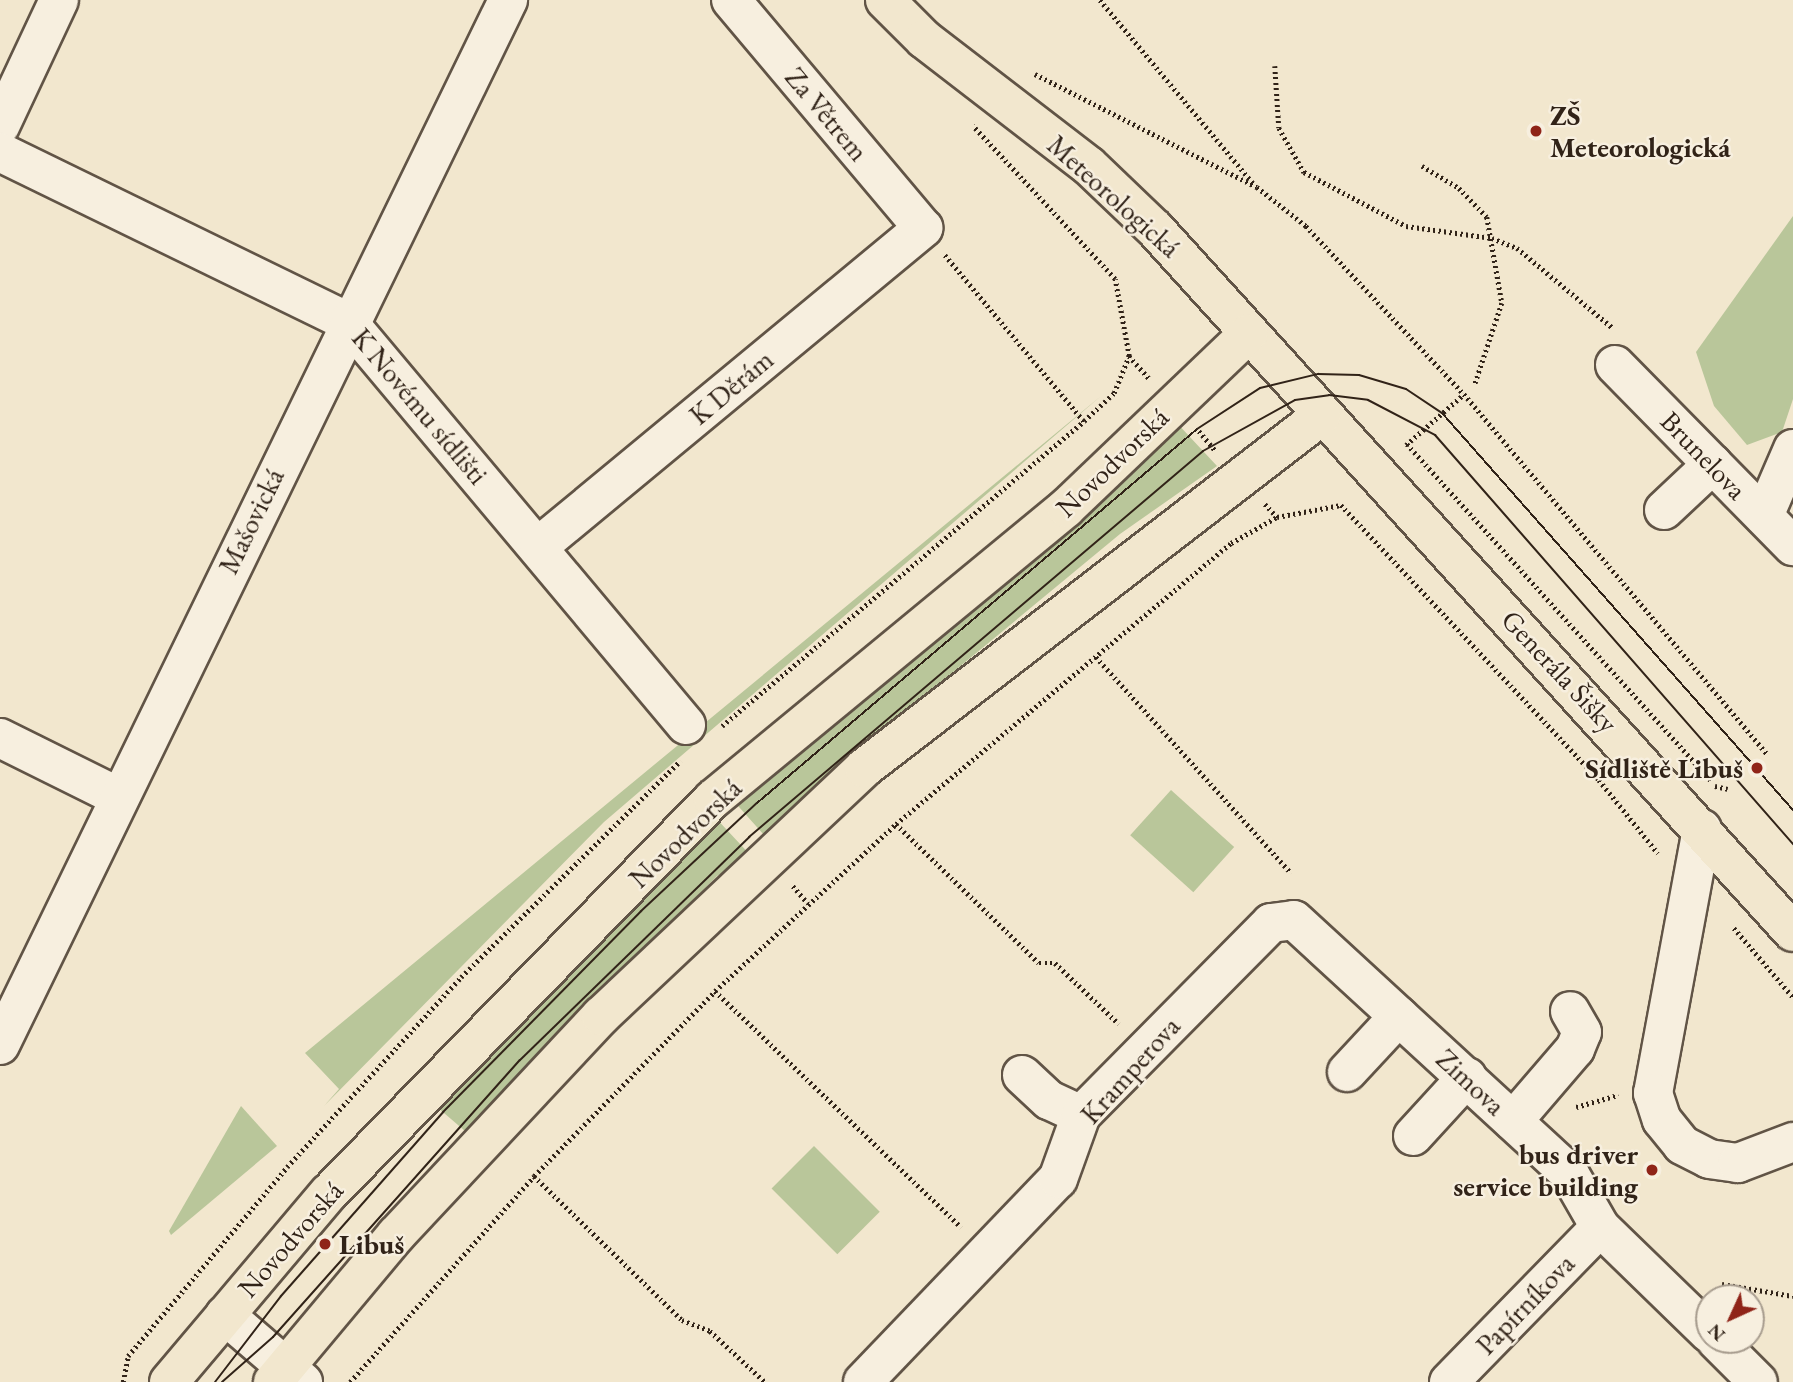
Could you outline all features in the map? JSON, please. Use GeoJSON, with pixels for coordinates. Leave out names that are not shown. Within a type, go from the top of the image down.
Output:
{"type":"FeatureCollection","features":[{"type":"Feature","properties":{"kind":"main road","name":"Meteorologická"},"geometry":{"type":"LineString","coordinates":[[886,0],[924,39],[1123,197],[1321,416]]}},
{"type":"Feature","properties":{"kind":"main road","name":"Novodvorská"},"geometry":{"type":"LineString","coordinates":[[169,1382],[337,1184],[713,799],[1066,508],[1172,403],[1248,334]]}},
{"type":"Feature","properties":{"kind":"main road"},"geometry":{"type":"LineString","coordinates":[[287,1377],[396,1235],[601,1016],[864,768],[1239,476],[1321,416]]}},
{"type":"Feature","properties":{"kind":"main road","name":"Generála Šišky"},"geometry":{"type":"LineString","coordinates":[[1321,416],[1793,932]]}},
{"type":"Feature","properties":{"kind":"street"},"geometry":{"type":"LineString","coordinates":[[0,126],[59,0]]}},
{"type":"Feature","properties":{"kind":"street","name":"Mašovická"},"geometry":{"type":"LineString","coordinates":[[0,1045],[117,796],[508,0]]}},
{"type":"Feature","properties":{"kind":"street","name":"Za Větrem"},"geometry":{"type":"LineString","coordinates":[[731,0],[923,228]]}},
{"type":"Feature","properties":{"kind":"street","name":"K Novému sídlišti"},"geometry":{"type":"LineString","coordinates":[[0,152],[348,321],[539,546],[696,737]]}},
{"type":"Feature","properties":{"kind":"street","name":"K Děrám"},"geometry":{"type":"LineString","coordinates":[[539,546],[923,228]]}},
{"type":"Feature","properties":{"kind":"street","name":"Brunelova"},"geometry":{"type":"LineString","coordinates":[[1619,351],[1713,464],[1793,546]]}},
{"type":"Feature","properties":{"kind":"street"},"geometry":{"type":"LineString","coordinates":[[1763,516],[1793,449]]}},
{"type":"Feature","properties":{"kind":"street"},"geometry":{"type":"LineString","coordinates":[[1664,510],[1713,464]]}},
{"type":"Feature","properties":{"kind":"street"},"geometry":{"type":"LineString","coordinates":[[0,738],[117,796]]}},
{"type":"Feature","properties":{"kind":"street"},"geometry":{"type":"LineString","coordinates":[[1702,830],[1693,903],[1653,1093],[1662,1120],[1682,1145],[1709,1159],[1738,1163],[1769,1156],[1793,1142]]}},
{"type":"Feature","properties":{"kind":"street","name":"Zimova"},"geometry":{"type":"LineString","coordinates":[[1271,923],[1294,920],[1467,1077],[1569,1173],[1600,1227],[1695,1319]]}},
{"type":"Feature","properties":{"kind":"street","name":"Kramperova"},"geometry":{"type":"LineString","coordinates":[[863,1382],[1058,1179],[1081,1115],[1271,923]]}},
{"type":"Feature","properties":{"kind":"street"},"geometry":{"type":"LineString","coordinates":[[1513,1121],[1575,1049],[1582,1032],[1570,1011]]}},
{"type":"Feature","properties":{"kind":"street"},"geometry":{"type":"LineString","coordinates":[[1347,1072],[1399,1016]]}},
{"type":"Feature","properties":{"kind":"street"},"geometry":{"type":"LineString","coordinates":[[1022,1075],[1049,1100],[1081,1115]]}},
{"type":"Feature","properties":{"kind":"street"},"geometry":{"type":"LineString","coordinates":[[1413,1136],[1467,1077]]}},
{"type":"Feature","properties":{"kind":"street","name":"Papírníkova"},"geometry":{"type":"LineString","coordinates":[[1461,1370],[1600,1227]]}},
{"type":"Feature","properties":{"kind":"street"},"geometry":{"type":"LineString","coordinates":[[225,1315],[287,1377]]}},
{"type":"Feature","properties":{"kind":"street"},"geometry":{"type":"LineString","coordinates":[[1730,1354],[1758,1382]]}},
{"type":"Feature","properties":{"kind":"path"},"geometry":{"type":"LineString","coordinates":[[1100,0],[1257,187],[1315,235],[1464,394],[1767,754]]}},
{"type":"Feature","properties":{"kind":"path"},"geometry":{"type":"LineString","coordinates":[[1275,66],[1279,128],[1304,172],[1406,226],[1492,238],[1517,248],[1619,351]]}},
{"type":"Feature","properties":{"kind":"path"},"geometry":{"type":"LineString","coordinates":[[1020,67],[1257,187]]}},
{"type":"Feature","properties":{"kind":"path"},"geometry":{"type":"LineString","coordinates":[[980,136],[1115,279],[1129,356],[1277,517]]}},
{"type":"Feature","properties":{"kind":"path"},"geometry":{"type":"LineString","coordinates":[[1422,166],[1468,197],[1487,217],[1502,303],[1475,384]]}},
{"type":"Feature","properties":{"kind":"path"},"geometry":{"type":"LineString","coordinates":[[923,228],[1084,421]]}},
{"type":"Feature","properties":{"kind":"path"},"geometry":{"type":"LineString","coordinates":[[123,1382],[128,1356],[287,1167],[461,977],[696,737],[1084,421],[1114,393],[1129,356]]}},
{"type":"Feature","properties":{"kind":"path"},"geometry":{"type":"LineString","coordinates":[[1408,444],[1723,796]]}},
{"type":"Feature","properties":{"kind":"path"},"geometry":{"type":"LineString","coordinates":[[350,1382],[534,1176],[715,990],[896,824],[1231,543],[1277,517],[1341,505],[1599,780],[1659,854]]}},
{"type":"Feature","properties":{"kind":"path"},"geometry":{"type":"LineString","coordinates":[[1096,657],[1291,873]]}},
{"type":"Feature","properties":{"kind":"path"},"geometry":{"type":"LineString","coordinates":[[1715,786],[1728,789]]}},
{"type":"Feature","properties":{"kind":"path"},"geometry":{"type":"LineString","coordinates":[[896,824],[1038,963],[1055,963],[1145,1050]]}},
{"type":"Feature","properties":{"kind":"path"},"geometry":{"type":"LineString","coordinates":[[1693,903],[1720,911],[1793,997]]}},
{"type":"Feature","properties":{"kind":"path"},"geometry":{"type":"LineString","coordinates":[[715,990],[988,1252]]}},
{"type":"Feature","properties":{"kind":"path"},"geometry":{"type":"LineString","coordinates":[[1572,1109],[1631,1091]]}},
{"type":"Feature","properties":{"kind":"path"},"geometry":{"type":"LineString","coordinates":[[534,1176],[682,1320],[710,1331],[765,1382]]}},
{"type":"Feature","properties":{"kind":"path"},"geometry":{"type":"LineString","coordinates":[[1722,1283],[1793,1296]]}},
{"type":"Feature","properties":{"kind":"green space"},"geometry":{"type":"Polygon","coordinates":[[[1793,216],[1793,399],[1782,432],[1747,445],[1714,406],[1696,352],[1793,216]]]}},
{"type":"Feature","properties":{"kind":"green space"},"geometry":{"type":"Polygon","coordinates":[[[1101,396],[604,822],[324,1106],[339,1089],[305,1053],[1101,396]]]}},
{"type":"Feature","properties":{"kind":"green space"},"geometry":{"type":"Polygon","coordinates":[[[1175,421],[1217,466],[1120,534],[923,697],[793,808],[772,844],[731,798],[765,784],[1175,421]]]}},
{"type":"Feature","properties":{"kind":"green space"},"geometry":{"type":"Polygon","coordinates":[[[1171,790],[1234,847],[1193,892],[1130,835],[1171,790]]]}},
{"type":"Feature","properties":{"kind":"green space"},"geometry":{"type":"Polygon","coordinates":[[[713,815],[754,859],[717,876],[465,1131],[437,1107],[693,849],[713,815]]]}},
{"type":"Feature","properties":{"kind":"green space"},"geometry":{"type":"Polygon","coordinates":[[[241,1106],[277,1146],[171,1235],[169,1231],[241,1106]]]}},
{"type":"Feature","properties":{"kind":"green space"},"geometry":{"type":"Polygon","coordinates":[[[814,1146],[880,1212],[837,1254],[772,1188],[814,1146]]]}},
{"type":"Feature","properties":{"kind":"tram line"},"geometry":{"type":"LineString","coordinates":[[215,1382],[281,1296],[443,1112],[641,911],[757,803],[1197,429],[1260,388],[1318,374],[1359,375],[1406,389],[1442,413],[1793,810]]}},
{"type":"Feature","properties":{"kind":"tram line"},"geometry":{"type":"LineString","coordinates":[[222,1382],[273,1337],[520,1060],[749,837],[1203,451],[1295,400],[1329,395],[1368,400],[1435,435],[1793,844]]}},
{"type":"Feature","properties":{"kind":"place","name":"ZŠ Meteorologická"},"geometry":{"type":"Point","coordinates":[1536,131]}},
{"type":"Feature","properties":{"kind":"place","name":"Sídliště Libuš"},"geometry":{"type":"Point","coordinates":[1757,768]}},
{"type":"Feature","properties":{"kind":"place","name":"bus driver service building"},"geometry":{"type":"Point","coordinates":[1652,1170]}},
{"type":"Feature","properties":{"kind":"place","name":"Libuš"},"geometry":{"type":"Point","coordinates":[325,1244]}}]}
